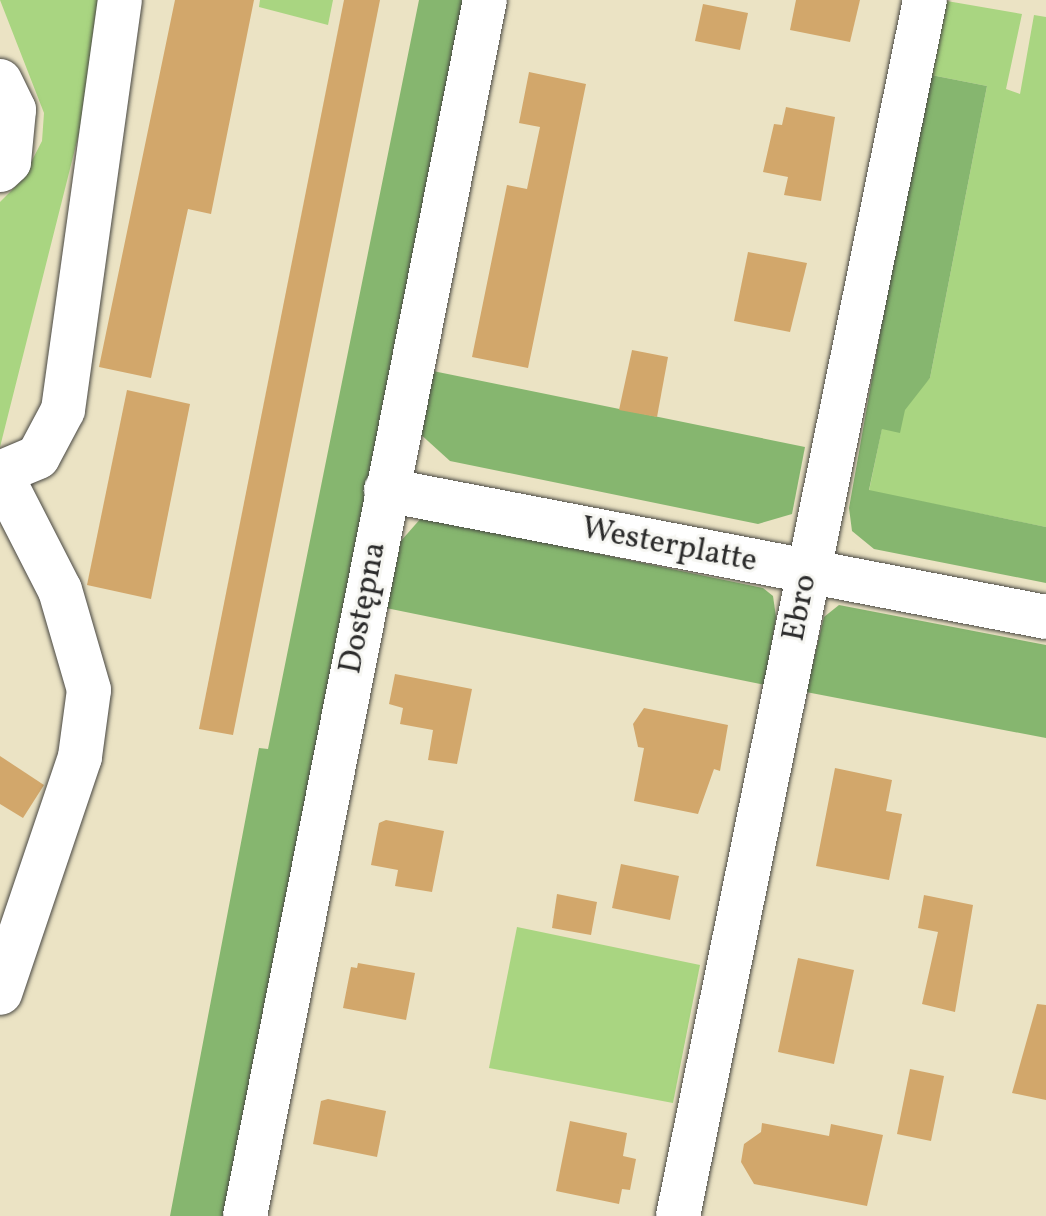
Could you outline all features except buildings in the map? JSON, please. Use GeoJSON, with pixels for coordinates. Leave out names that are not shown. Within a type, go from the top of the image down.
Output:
{"type":"FeatureCollection","features":[{"type":"Feature","properties":{"kind":"street"},"geometry":{"type":"LineString","coordinates":[[0,549],[6,486],[38,457],[63,410],[120,0]]}},
{"type":"Feature","properties":{"kind":"street","name":"Dostępna"},"geometry":{"type":"LineString","coordinates":[[245,1216],[485,0]]}},
{"type":"Feature","properties":{"kind":"street","name":"Ebro"},"geometry":{"type":"LineString","coordinates":[[678,1216],[925,0]]}},
{"type":"Feature","properties":{"kind":"street"},"geometry":{"type":"LineString","coordinates":[[0,81],[14,110],[9,162],[0,170]]}},
{"type":"Feature","properties":{"kind":"street"},"geometry":{"type":"LineString","coordinates":[[4,973],[80,757],[89,690],[60,590],[6,486]]}},
{"type":"Feature","properties":{"kind":"street","name":"Westerplatte"},"geometry":{"type":"LineString","coordinates":[[386,490],[1046,617]]}},
{"type":"Feature","properties":{"kind":"green space"},"geometry":{"type":"Polygon","coordinates":[[[0,0],[105,0],[110,10],[0,447],[0,202],[22,180],[42,141],[44,113],[0,0]]]}},
{"type":"Feature","properties":{"kind":"green space"},"geometry":{"type":"Polygon","coordinates":[[[260,0],[333,0],[328,25],[259,7],[260,0]]]}},
{"type":"Feature","properties":{"kind":"green space"},"geometry":{"type":"Polygon","coordinates":[[[419,0],[471,0],[229,1216],[170,1216],[259,748],[268,749],[419,0]]]}},
{"type":"Feature","properties":{"kind":"green space"},"geometry":{"type":"Polygon","coordinates":[[[941,0],[1022,14],[1006,89],[1020,94],[1034,15],[1046,17],[1046,527],[869,491],[882,428],[930,378],[987,86],[926,74],[941,0]]]}},
{"type":"Feature","properties":{"kind":"green space"},"geometry":{"type":"Polygon","coordinates":[[[926,74],[987,86],[930,378],[905,410],[900,433],[882,429],[869,490],[1046,527],[1046,583],[874,549],[852,531],[849,508],[926,74]]]}},
{"type":"Feature","properties":{"kind":"green space"},"geometry":{"type":"Polygon","coordinates":[[[433,371],[805,447],[792,514],[758,524],[450,461],[418,432],[433,371]]]}},
{"type":"Feature","properties":{"kind":"green space"},"geometry":{"type":"Polygon","coordinates":[[[422,517],[763,588],[773,596],[776,617],[765,685],[386,608],[400,542],[422,517]]]}},
{"type":"Feature","properties":{"kind":"green space"},"geometry":{"type":"Polygon","coordinates":[[[839,605],[1046,645],[1046,738],[806,692],[824,617],[839,605]]]}},
{"type":"Feature","properties":{"kind":"green space"},"geometry":{"type":"Polygon","coordinates":[[[517,927],[700,965],[673,1103],[489,1068],[517,927]]]}}]}
